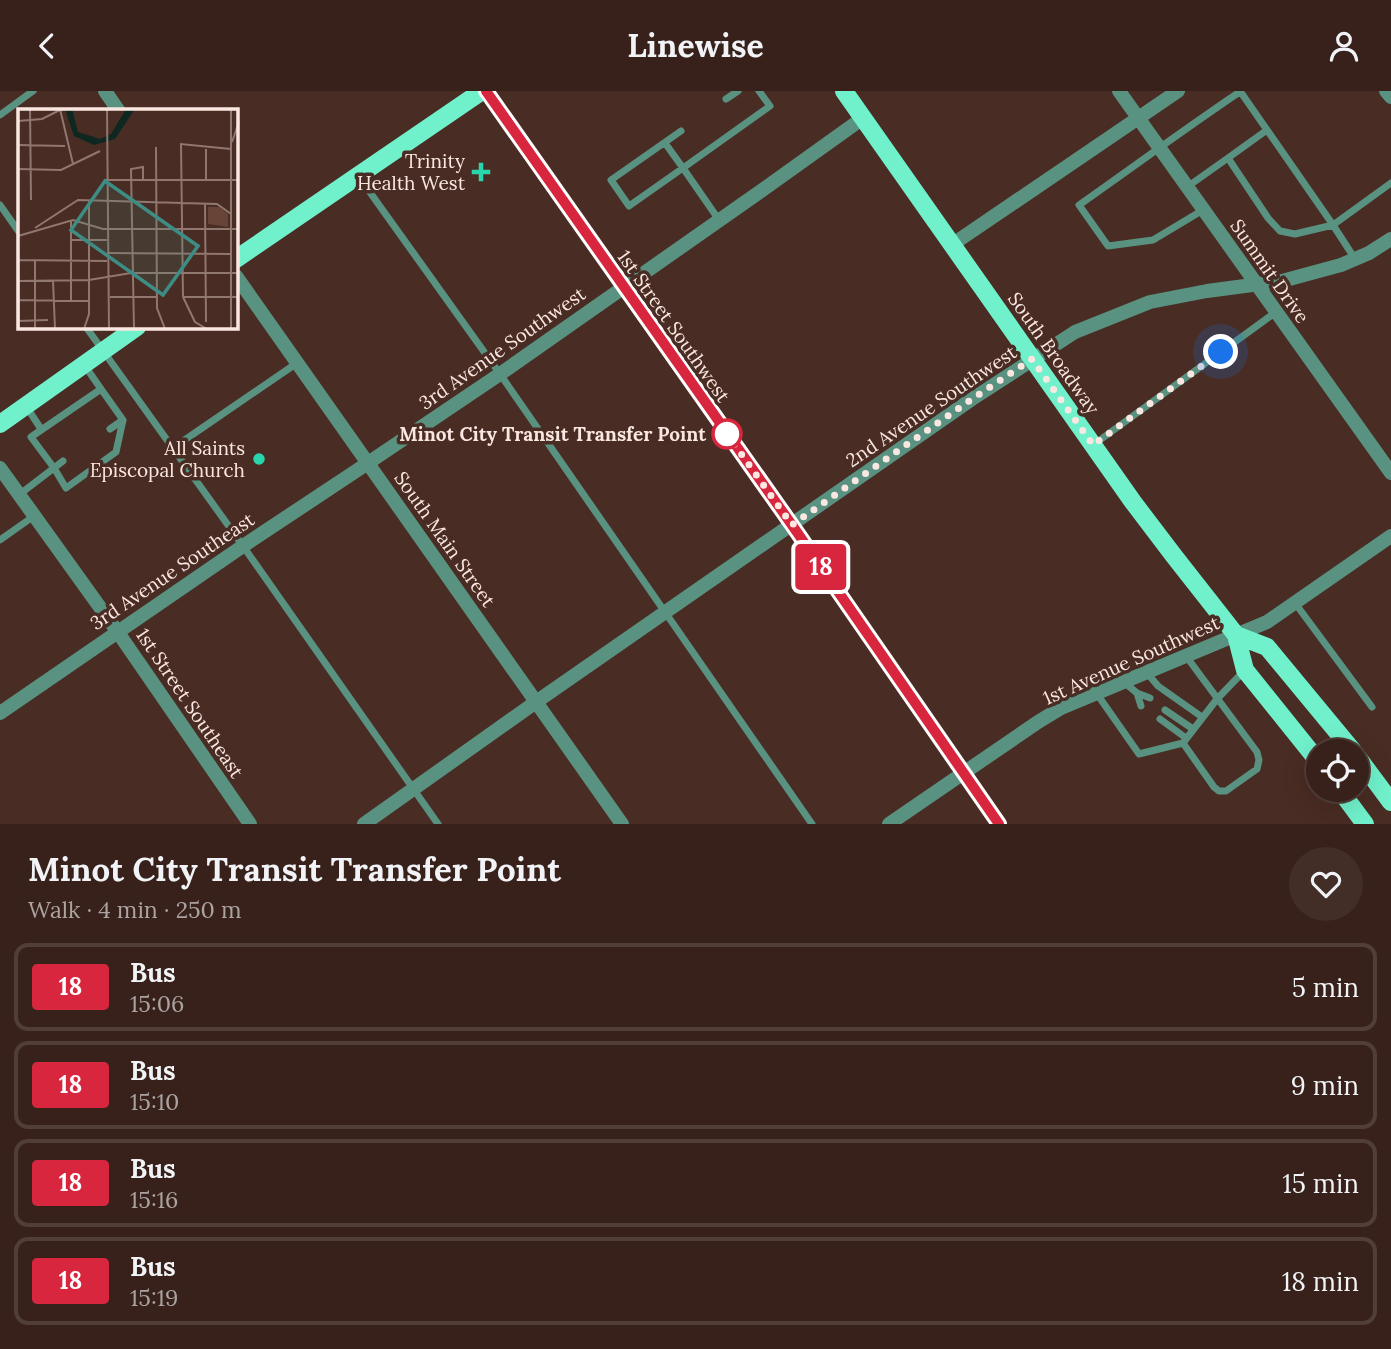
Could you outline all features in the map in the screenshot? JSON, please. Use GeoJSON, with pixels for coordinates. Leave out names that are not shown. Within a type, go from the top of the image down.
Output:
{"type":"FeatureCollection","features":[{"type":"Feature","properties":{"kind":"main road"},"geometry":{"type":"LineString","coordinates":[[238,258],[484,91]]}},
{"type":"Feature","properties":{"kind":"main road","name":"South Broadway"},"geometry":{"type":"LineString","coordinates":[[844,91],[1167,548],[1237,635],[1245,670],[1306,746]]}},
{"type":"Feature","properties":{"kind":"main road"},"geometry":{"type":"LineString","coordinates":[[0,424],[134,329]]}},
{"type":"Feature","properties":{"kind":"main road","name":"South Broadway"},"geometry":{"type":"LineString","coordinates":[[1237,635],[1267,647],[1343,739]]}},
{"type":"Feature","properties":{"kind":"main road"},"geometry":{"type":"LineString","coordinates":[[1369,772],[1391,802]]}},
{"type":"Feature","properties":{"kind":"main road"},"geometry":{"type":"LineString","coordinates":[[1349,802],[1365,824]]}},
{"type":"Feature","properties":{"kind":"street"},"geometry":{"type":"LineString","coordinates":[[105,91],[117,109]]}},
{"type":"Feature","properties":{"kind":"street","name":"1st Street Southwest"},"geometry":{"type":"LineString","coordinates":[[484,91],[792,525],[999,824]]}},
{"type":"Feature","properties":{"kind":"street","name":"Summit Drive"},"geometry":{"type":"LineString","coordinates":[[1119,91],[1391,474]]}},
{"type":"Feature","properties":{"kind":"street"},"geometry":{"type":"LineString","coordinates":[[953,244],[1178,91]]}},
{"type":"Feature","properties":{"kind":"street"},"geometry":{"type":"LineString","coordinates":[[1386,91],[1391,97]]}},
{"type":"Feature","properties":{"kind":"street","name":"3rd Avenue Southwest"},"geometry":{"type":"LineString","coordinates":[[368,463],[500,374],[863,118]]}},
{"type":"Feature","properties":{"kind":"street","name":"2nd Avenue Southwest"},"geometry":{"type":"LineString","coordinates":[[364,824],[972,399],[1075,333],[1150,302],[1294,278],[1341,265],[1391,239]]}},
{"type":"Feature","properties":{"kind":"street","name":"South Main Street"},"geometry":{"type":"LineString","coordinates":[[238,279],[622,824]]}},
{"type":"Feature","properties":{"kind":"street","name":"3rd Avenue Southeast"},"geometry":{"type":"LineString","coordinates":[[0,713],[243,545],[368,463]]}},
{"type":"Feature","properties":{"kind":"street","name":"1st Street Southeast"},"geometry":{"type":"LineString","coordinates":[[2,474],[117,631],[250,824]]}},
{"type":"Feature","properties":{"kind":"street","name":"1st Avenue Southwest"},"geometry":{"type":"LineString","coordinates":[[889,824],[1061,708],[1267,622],[1391,537]]}},
{"type":"Feature","properties":{"kind":"lane"},"geometry":{"type":"LineString","coordinates":[[0,115],[33,91]]}},
{"type":"Feature","properties":{"kind":"lane"},"geometry":{"type":"LineString","coordinates":[[726,99],[738,91]]}},
{"type":"Feature","properties":{"kind":"lane"},"geometry":{"type":"LineString","coordinates":[[681,131],[611,180],[629,206],[770,106],[760,91]]}},
{"type":"Feature","properties":{"kind":"lane"},"geometry":{"type":"LineString","coordinates":[[1203,210],[1153,240],[1108,246],[1079,205],[1240,91],[1355,259]]}},
{"type":"Feature","properties":{"kind":"lane"},"geometry":{"type":"LineString","coordinates":[[1187,187],[1267,130]]}},
{"type":"Feature","properties":{"kind":"lane"},"geometry":{"type":"LineString","coordinates":[[665,143],[719,220]]}},
{"type":"Feature","properties":{"kind":"lane"},"geometry":{"type":"LineString","coordinates":[[1228,158],[1268,218],[1280,231],[1296,234],[1333,225],[1391,183]]}},
{"type":"Feature","properties":{"kind":"lane"},"geometry":{"type":"LineString","coordinates":[[358,177],[500,374],[812,824]]}},
{"type":"Feature","properties":{"kind":"lane"},"geometry":{"type":"LineString","coordinates":[[0,205],[18,231]]}},
{"type":"Feature","properties":{"kind":"lane"},"geometry":{"type":"LineString","coordinates":[[1093,445],[1276,312]]}},
{"type":"Feature","properties":{"kind":"lane"},"geometry":{"type":"LineString","coordinates":[[87,329],[243,545],[438,824]]}},
{"type":"Feature","properties":{"kind":"lane"},"geometry":{"type":"LineString","coordinates":[[173,448],[298,363]]}},
{"type":"Feature","properties":{"kind":"lane"},"geometry":{"type":"LineString","coordinates":[[84,364],[123,420],[116,452],[66,488],[31,437],[101,389]]}},
{"type":"Feature","properties":{"kind":"lane"},"geometry":{"type":"LineString","coordinates":[[25,406],[41,429]]}},
{"type":"Feature","properties":{"kind":"lane"},"geometry":{"type":"LineString","coordinates":[[110,429],[123,420]]}},
{"type":"Feature","properties":{"kind":"lane"},"geometry":{"type":"LineString","coordinates":[[19,495],[63,461]]}},
{"type":"Feature","properties":{"kind":"lane"},"geometry":{"type":"LineString","coordinates":[[0,540],[34,516]]}},
{"type":"Feature","properties":{"kind":"lane"},"geometry":{"type":"LineString","coordinates":[[1294,603],[1372,707]]}},
{"type":"Feature","properties":{"kind":"lane"},"geometry":{"type":"LineString","coordinates":[[1160,719],[1185,740],[1219,791],[1227,791],[1257,769],[1257,752],[1186,656]]}},
{"type":"Feature","properties":{"kind":"lane"},"geometry":{"type":"LineString","coordinates":[[1097,694],[1139,754],[1185,740],[1217,699],[1245,670]]}},
{"type":"Feature","properties":{"kind":"lane"},"geometry":{"type":"LineString","coordinates":[[1147,673],[1158,686],[1202,717]]}},
{"type":"Feature","properties":{"kind":"lane"},"geometry":{"type":"LineString","coordinates":[[1124,682],[1137,693],[1150,698]]}},
{"type":"Feature","properties":{"kind":"lane"},"geometry":{"type":"LineString","coordinates":[[1137,693],[1141,706]]}},
{"type":"Feature","properties":{"kind":"lane"},"geometry":{"type":"LineString","coordinates":[[1165,711],[1193,729]]}},
{"type":"Feature","properties":{"kind":"bus line","name":"18"},"geometry":{"type":"LineString","coordinates":[[486,91],[999,824]]}},
{"type":"Feature","properties":{"kind":"place","name":"Trinity Health West"},"geometry":{"type":"Point","coordinates":[481,172]}},
{"type":"Feature","properties":{"kind":"place","name":"Minot City Transit Transfer Point"},"geometry":{"type":"Point","coordinates":[727,434]}},
{"type":"Feature","properties":{"kind":"place","name":"All Saints Episcopal Church"},"geometry":{"type":"Point","coordinates":[259,459]}},
{"type":"Feature","properties":{"kind":"route"},"geometry":{"type":"LineString","coordinates":[[727,434],[792,525],[1032,359],[1093,445],[1221,352]]}}]}
